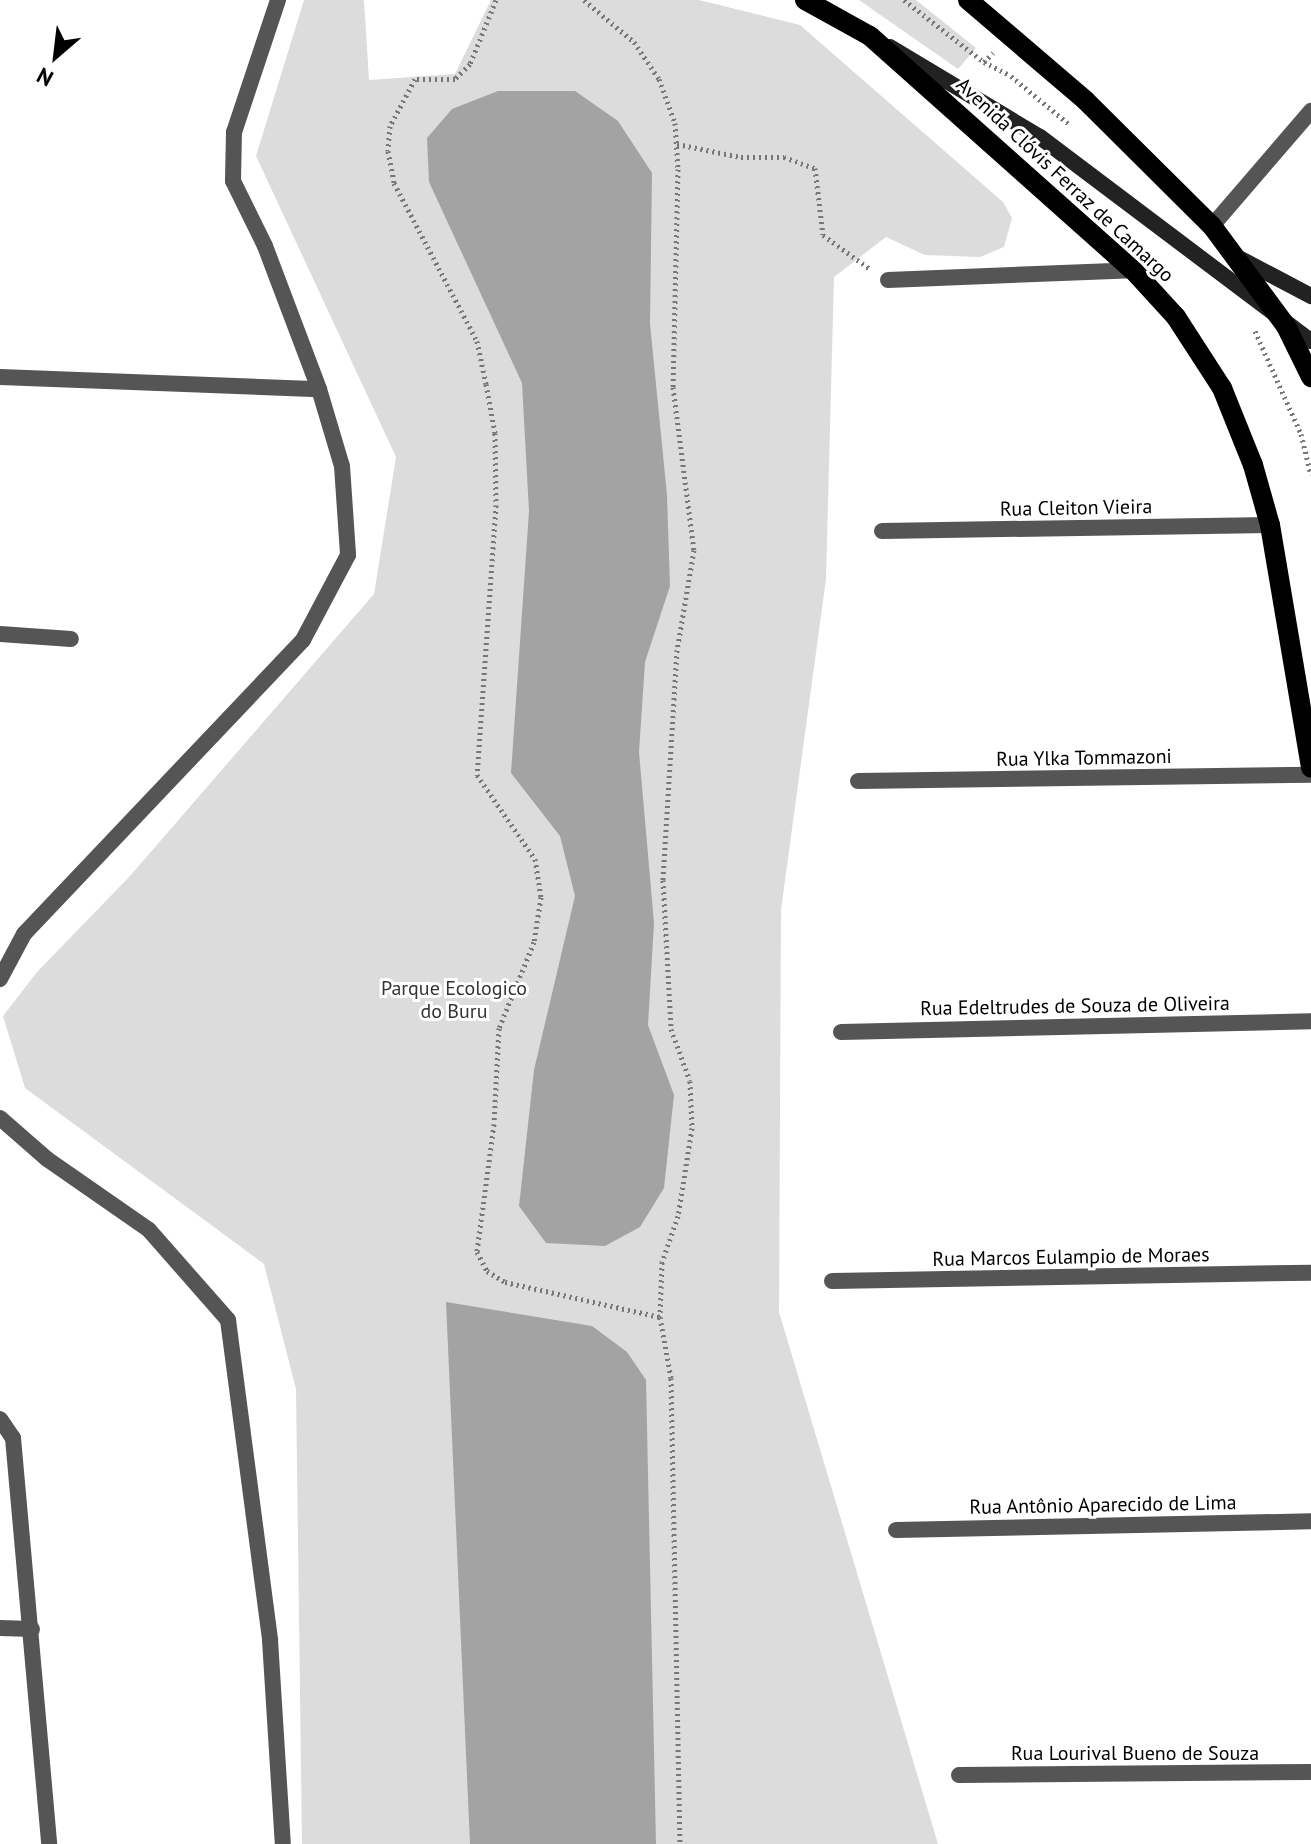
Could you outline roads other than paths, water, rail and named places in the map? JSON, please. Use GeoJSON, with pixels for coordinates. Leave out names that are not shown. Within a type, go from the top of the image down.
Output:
{"type":"FeatureCollection","features":[{"type":"Feature","properties":{"kind":"main road","name":"Avenida Clóvis Ferraz de Camargo"},"geometry":{"type":"LineString","coordinates":[[805,0],[870,36],[1133,270],[1176,317],[1222,388],[1270,525],[1311,768]]}},
{"type":"Feature","properties":{"kind":"main road"},"geometry":{"type":"LineString","coordinates":[[968,0],[1010,34],[1212,226],[1286,326],[1311,377]]}},
{"type":"Feature","properties":{"kind":"main road"},"geometry":{"type":"LineString","coordinates":[[870,36],[1040,137],[1286,326],[1311,341]]}},
{"type":"Feature","properties":{"kind":"main road"},"geometry":{"type":"LineString","coordinates":[[1237,257],[1311,296]]}},
{"type":"Feature","properties":{"kind":"street"},"geometry":{"type":"LineString","coordinates":[[0,979],[24,934],[303,640],[348,555],[342,466],[319,389],[265,246],[233,181],[234,132],[278,0]]}},
{"type":"Feature","properties":{"kind":"street"},"geometry":{"type":"LineString","coordinates":[[1212,226],[1311,111]]}},
{"type":"Feature","properties":{"kind":"street"},"geometry":{"type":"LineString","coordinates":[[888,280],[1133,270]]}},
{"type":"Feature","properties":{"kind":"street"},"geometry":{"type":"LineString","coordinates":[[0,377],[319,389]]}},
{"type":"Feature","properties":{"kind":"street","name":"Rua Cleiton Vieira"},"geometry":{"type":"LineString","coordinates":[[882,531],[1270,525]]}},
{"type":"Feature","properties":{"kind":"street"},"geometry":{"type":"LineString","coordinates":[[0,634],[71,639]]}},
{"type":"Feature","properties":{"kind":"street","name":"Rua Ylka Tommazoni"},"geometry":{"type":"LineString","coordinates":[[858,781],[1311,775]]}},
{"type":"Feature","properties":{"kind":"street","name":"Rua Edeltrudes de Souza de Oliveira"},"geometry":{"type":"LineString","coordinates":[[841,1032],[1311,1021]]}},
{"type":"Feature","properties":{"kind":"street"},"geometry":{"type":"LineString","coordinates":[[0,1118],[47,1159],[149,1230],[228,1320],[270,1640],[283,1844]]}},
{"type":"Feature","properties":{"kind":"street","name":"Rua Marcos Eulampio de Moraes"},"geometry":{"type":"LineString","coordinates":[[832,1281],[1311,1273]]}},
{"type":"Feature","properties":{"kind":"street"},"geometry":{"type":"LineString","coordinates":[[0,1419],[13,1438],[49,1844]]}},
{"type":"Feature","properties":{"kind":"street","name":"Rua Antônio Aparecido de Lima"},"geometry":{"type":"LineString","coordinates":[[896,1530],[1311,1521]]}},
{"type":"Feature","properties":{"kind":"street"},"geometry":{"type":"LineString","coordinates":[[0,1628],[32,1629]]}},
{"type":"Feature","properties":{"kind":"street","name":"Rua Lourival Bueno de Souza"},"geometry":{"type":"LineString","coordinates":[[959,1775],[1311,1772]]}},
{"type":"Feature","properties":{"kind":"park label","name":"Parque Ecologico do Buru"},"geometry":{"type":"Point","coordinates":[454,1000]}}]}
